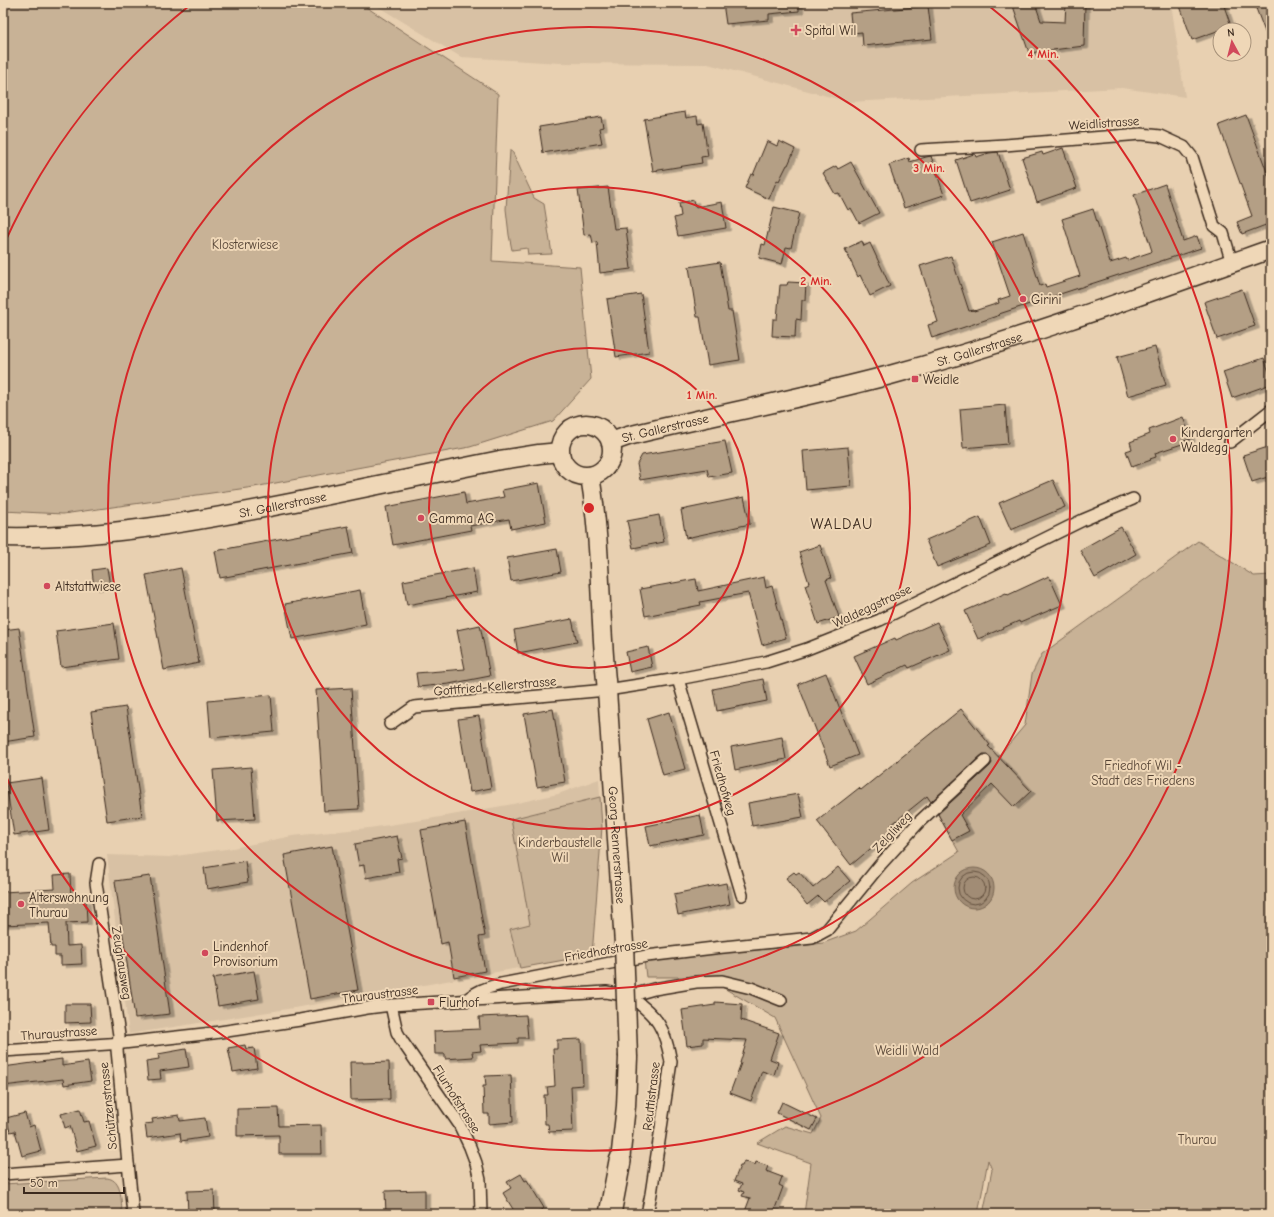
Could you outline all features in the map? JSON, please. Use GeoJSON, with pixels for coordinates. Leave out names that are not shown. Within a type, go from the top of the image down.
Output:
{"type":"FeatureCollection","features":[{"type":"Feature","properties":{"kind":"highway","name":"Georg-Rennerstrasse"},"geometry":{"type":"LineString","coordinates":[[610,1214],[620,1161]]}},
{"type":"Feature","properties":{"kind":"main road","name":"St. Gallerstrasse"},"geometry":{"type":"LineString","coordinates":[[611,442],[628,436],[815,394],[911,369],[1099,310],[1271,249]]}},
{"type":"Feature","properties":{"kind":"main road"},"geometry":{"type":"LineString","coordinates":[[581,424],[590,424],[599,427],[611,442],[612,451],[610,460],[598,473],[590,476],[579,475],[570,470],[563,462],[560,452],[561,442],[565,434],[572,428],[581,424]]}},
{"type":"Feature","properties":{"kind":"main road","name":"St. Gallerstrasse"},"geometry":{"type":"LineString","coordinates":[[3,537],[62,536],[136,529],[210,518],[500,460],[560,452]]}},
{"type":"Feature","properties":{"kind":"main road","name":"Georg-Rennerstrasse"},"geometry":{"type":"LineString","coordinates":[[590,476],[597,532],[601,584],[604,662],[624,944],[628,1057],[626,1106],[620,1161]]}},
{"type":"Feature","properties":{"kind":"street","name":"Weidlistrasse"},"geometry":{"type":"LineString","coordinates":[[921,150],[1141,134],[1160,136],[1184,148],[1192,157],[1214,226],[1223,233],[1232,263]]}},
{"type":"Feature","properties":{"kind":"street"},"geometry":{"type":"LineString","coordinates":[[1230,442],[1271,410]]}},
{"type":"Feature","properties":{"kind":"street","name":"Waldeggstrasse"},"geometry":{"type":"LineString","coordinates":[[607,690],[678,679],[766,662],[835,639],[880,620],[1083,520],[1133,499]]}},
{"type":"Feature","properties":{"kind":"street","name":"Friedhofweg"},"geometry":{"type":"LineString","coordinates":[[678,679],[742,896]]}},
{"type":"Feature","properties":{"kind":"street","name":"Gottfried-Kellerstrasse"},"geometry":{"type":"LineString","coordinates":[[390,724],[414,707],[607,690]]}},
{"type":"Feature","properties":{"kind":"street","name":"Zelgliweg"},"geometry":{"type":"LineString","coordinates":[[828,930],[880,864],[904,838],[919,822],[985,761]]}},
{"type":"Feature","properties":{"kind":"street","name":"Zeughausweg"},"geometry":{"type":"LineString","coordinates":[[99,864],[96,883],[119,1035],[117,1043]]}},
{"type":"Feature","properties":{"kind":"street","name":"Friedhofstrasse"},"geometry":{"type":"LineString","coordinates":[[466,1000],[483,989],[501,984],[647,956],[812,938],[828,930]]}},
{"type":"Feature","properties":{"kind":"street","name":"Thuraustrasse"},"geometry":{"type":"LineString","coordinates":[[3,1051],[117,1043],[213,1033],[391,1005],[606,992],[629,996],[654,989],[696,982],[722,981],[751,988],[781,1000]]}},
{"type":"Feature","properties":{"kind":"street","name":"Reuttistrasse"},"geometry":{"type":"LineString","coordinates":[[629,996],[646,1008],[659,1024],[668,1042],[671,1062],[647,1214]]}},
{"type":"Feature","properties":{"kind":"street","name":"Flurhofstrasse"},"geometry":{"type":"LineString","coordinates":[[391,1005],[397,1032],[402,1041],[459,1124],[470,1147],[480,1180],[481,1214]]}},
{"type":"Feature","properties":{"kind":"street","name":"Schützenstrasse"},"geometry":{"type":"LineString","coordinates":[[117,1043],[116,1050],[133,1214]]}},
{"type":"Feature","properties":{"kind":"street"},"geometry":{"type":"LineString","coordinates":[[3,1174],[128,1165]]}},
{"type":"Feature","properties":{"kind":"shaded area","name":"Spital Wil"},"geometry":{"type":"Polygon","coordinates":[[[372,3],[1171,3],[1185,97],[1122,88],[849,102],[708,64],[560,63],[461,57],[372,3]]]}},
{"type":"Feature","properties":{"kind":"shaded area"},"geometry":{"type":"Polygon","coordinates":[[[599,779],[602,827],[592,955],[300,1007],[129,1034],[107,855],[169,857],[233,848],[292,836],[369,828],[429,819],[513,804],[558,794],[599,779]]]}},
{"type":"Feature","properties":{"kind":"green space","name":"Klosterwiese"},"geometry":{"type":"Polygon","coordinates":[[[3,3],[360,3],[498,94],[492,261],[580,267],[591,379],[553,421],[470,447],[254,487],[63,514],[3,511],[3,3]]]}},
{"type":"Feature","properties":{"kind":"green space"},"geometry":{"type":"Polygon","coordinates":[[[510,151],[512,151],[534,198],[544,204],[552,254],[528,255],[527,248],[512,250],[506,209],[510,151]]]}},
{"type":"Feature","properties":{"kind":"green space"},"geometry":{"type":"Polygon","coordinates":[[[1198,541],[1254,576],[1271,575],[1271,1214],[983,1214],[992,1170],[988,1160],[978,1214],[804,1214],[811,1163],[757,1143],[785,1126],[813,1134],[821,1118],[775,1018],[705,977],[646,977],[644,960],[823,943],[856,931],[912,883],[959,852],[936,811],[998,757],[1025,725],[1032,674],[1042,654],[1198,541]]]}},
{"type":"Feature","properties":{"kind":"green space","name":"Kinderbaustelle Wil"},"geometry":{"type":"Polygon","coordinates":[[[600,797],[602,827],[592,955],[520,968],[510,929],[530,924],[511,819],[600,797]]]}},
{"type":"Feature","properties":{"kind":"green space"},"geometry":{"type":"Polygon","coordinates":[[[107,1178],[116,1183],[119,1187],[122,1214],[3,1214],[3,1184],[107,1178]]]}},
{"type":"Feature","properties":{"kind":"water"},"geometry":{"type":"Polygon","coordinates":[[[970,868],[978,868],[985,871],[991,877],[994,888],[991,899],[985,905],[978,908],[970,908],[963,905],[957,899],[954,892],[954,884],[957,877],[963,871],[970,868]]]}},
{"type":"Feature","properties":{"kind":"building"},"geometry":{"type":"Polygon","coordinates":[[[723,3],[799,3],[799,11],[769,14],[769,20],[726,24],[723,3]]]}},
{"type":"Feature","properties":{"kind":"building"},"geometry":{"type":"Polygon","coordinates":[[[1012,3],[1035,3],[1041,21],[1065,22],[1066,3],[1085,3],[1084,46],[1029,53],[1012,3]]]}},
{"type":"Feature","properties":{"kind":"building"},"geometry":{"type":"Polygon","coordinates":[[[1179,3],[1223,3],[1230,22],[1212,22],[1212,33],[1192,40],[1179,3]]]}},
{"type":"Feature","properties":{"kind":"building"},"geometry":{"type":"Polygon","coordinates":[[[1254,3],[1271,3],[1271,45],[1270,45],[1254,3]]]}},
{"type":"Feature","properties":{"kind":"building"},"geometry":{"type":"Polygon","coordinates":[[[928,6],[932,39],[863,46],[862,32],[852,33],[850,13],[928,6]]]}},
{"type":"Feature","properties":{"kind":"building"},"geometry":{"type":"Polygon","coordinates":[[[685,112],[686,118],[697,116],[698,124],[703,123],[708,156],[701,157],[702,163],[653,171],[644,119],[685,112]]]}},
{"type":"Feature","properties":{"kind":"building"},"geometry":{"type":"Polygon","coordinates":[[[1246,115],[1271,183],[1271,223],[1242,234],[1237,222],[1252,216],[1219,125],[1246,115]]]}},
{"type":"Feature","properties":{"kind":"building"},"geometry":{"type":"Polygon","coordinates":[[[601,117],[603,127],[599,128],[602,143],[543,153],[539,127],[601,117]]]}},
{"type":"Feature","properties":{"kind":"building"},"geometry":{"type":"Polygon","coordinates":[[[767,141],[777,146],[779,141],[795,149],[779,181],[777,180],[769,199],[745,188],[751,174],[753,175],[767,141]]]}},
{"type":"Feature","properties":{"kind":"building"},"geometry":{"type":"Polygon","coordinates":[[[1063,148],[1077,188],[1037,202],[1022,158],[1042,152],[1043,155],[1063,148]]]}},
{"type":"Feature","properties":{"kind":"building"},"geometry":{"type":"Polygon","coordinates":[[[998,152],[1010,190],[970,203],[956,160],[974,154],[976,157],[998,152]]]}},
{"type":"Feature","properties":{"kind":"building"},"geometry":{"type":"Polygon","coordinates":[[[931,156],[944,195],[904,208],[889,165],[909,158],[910,162],[931,156]]]}},
{"type":"Feature","properties":{"kind":"building"},"geometry":{"type":"Polygon","coordinates":[[[851,162],[879,213],[859,223],[851,208],[848,210],[839,193],[835,194],[823,173],[836,166],[838,169],[851,162]]]}},
{"type":"Feature","properties":{"kind":"building"},"geometry":{"type":"Polygon","coordinates":[[[1165,184],[1183,241],[1197,236],[1201,248],[999,314],[1000,315],[932,338],[928,325],[938,322],[920,266],[951,256],[969,311],[974,311],[999,303],[998,300],[1010,296],[992,242],[1023,232],[1040,286],[1045,284],[1046,287],[1080,276],[1062,219],[1093,209],[1110,263],[1126,258],[1127,260],[1151,252],[1152,251],[1134,195],[1165,184]]]}},
{"type":"Feature","properties":{"kind":"building"},"geometry":{"type":"Polygon","coordinates":[[[608,187],[614,229],[626,228],[631,269],[600,273],[597,242],[593,243],[591,234],[584,235],[578,190],[608,187]]]}},
{"type":"Feature","properties":{"kind":"building"},"geometry":{"type":"Polygon","coordinates":[[[694,200],[695,207],[722,202],[726,228],[678,236],[674,218],[681,216],[679,203],[694,200]]]}},
{"type":"Feature","properties":{"kind":"building"},"geometry":{"type":"Polygon","coordinates":[[[774,207],[799,213],[791,248],[786,247],[782,264],[759,258],[762,244],[765,245],[774,207]]]}},
{"type":"Feature","properties":{"kind":"building"},"geometry":{"type":"Polygon","coordinates":[[[862,241],[864,246],[870,243],[890,286],[870,296],[860,275],[858,277],[845,249],[862,241]]]}},
{"type":"Feature","properties":{"kind":"building"},"geometry":{"type":"Polygon","coordinates":[[[720,262],[728,311],[732,311],[740,360],[708,365],[700,317],[697,317],[689,267],[720,262]]]}},
{"type":"Feature","properties":{"kind":"building"},"geometry":{"type":"Polygon","coordinates":[[[788,282],[806,283],[805,300],[802,300],[801,320],[796,319],[795,337],[772,336],[773,319],[777,319],[780,285],[787,285],[788,282]]]}},
{"type":"Feature","properties":{"kind":"building"},"geometry":{"type":"Polygon","coordinates":[[[1242,289],[1255,326],[1217,339],[1204,302],[1242,289]]]}},
{"type":"Feature","properties":{"kind":"building"},"geometry":{"type":"Polygon","coordinates":[[[641,294],[649,352],[616,357],[607,299],[641,294]]]}},
{"type":"Feature","properties":{"kind":"building"},"geometry":{"type":"Polygon","coordinates":[[[1155,347],[1166,385],[1128,396],[1117,357],[1155,347]]]}},
{"type":"Feature","properties":{"kind":"building"},"geometry":{"type":"Polygon","coordinates":[[[1264,358],[1271,378],[1271,384],[1232,398],[1223,372],[1264,358]]]}},
{"type":"Feature","properties":{"kind":"building"},"geometry":{"type":"Polygon","coordinates":[[[1005,405],[1008,444],[963,448],[960,409],[1005,405]]]}},
{"type":"Feature","properties":{"kind":"building"},"geometry":{"type":"Polygon","coordinates":[[[1183,417],[1191,439],[1184,441],[1185,443],[1155,453],[1156,457],[1132,467],[1126,451],[1132,449],[1130,442],[1150,434],[1149,430],[1183,417]]]}},
{"type":"Feature","properties":{"kind":"building"},"geometry":{"type":"Polygon","coordinates":[[[725,441],[732,473],[709,477],[707,469],[640,480],[637,464],[642,455],[725,441]]]}},
{"type":"Feature","properties":{"kind":"building"},"geometry":{"type":"Polygon","coordinates":[[[1271,446],[1271,476],[1252,482],[1243,455],[1271,446]]]}},
{"type":"Feature","properties":{"kind":"building"},"geometry":{"type":"Polygon","coordinates":[[[848,447],[851,486],[806,490],[803,451],[848,447]]]}},
{"type":"Feature","properties":{"kind":"building"},"geometry":{"type":"Polygon","coordinates":[[[1053,480],[1065,507],[1011,530],[999,503],[1053,480]]]}},
{"type":"Feature","properties":{"kind":"building"},"geometry":{"type":"Polygon","coordinates":[[[539,483],[546,522],[511,529],[509,519],[470,526],[471,530],[393,545],[386,507],[464,492],[466,504],[504,497],[502,490],[539,483]]]}},
{"type":"Feature","properties":{"kind":"building"},"geometry":{"type":"Polygon","coordinates":[[[744,497],[750,524],[686,538],[681,510],[744,497]]]}},
{"type":"Feature","properties":{"kind":"building"},"geometry":{"type":"Polygon","coordinates":[[[659,515],[664,542],[633,548],[627,521],[659,515]]]}},
{"type":"Feature","properties":{"kind":"building"},"geometry":{"type":"Polygon","coordinates":[[[980,517],[991,545],[937,567],[926,540],[980,517]]]}},
{"type":"Feature","properties":{"kind":"building"},"geometry":{"type":"Polygon","coordinates":[[[348,526],[353,553],[220,578],[215,551],[348,526]]]}},
{"type":"Feature","properties":{"kind":"building"},"geometry":{"type":"Polygon","coordinates":[[[1121,527],[1136,554],[1095,578],[1080,550],[1121,527]]]}},
{"type":"Feature","properties":{"kind":"building"},"geometry":{"type":"Polygon","coordinates":[[[820,545],[831,578],[826,580],[839,617],[818,624],[805,585],[809,583],[799,552],[820,545]]]}},
{"type":"Feature","properties":{"kind":"building"},"geometry":{"type":"Polygon","coordinates":[[[557,549],[561,572],[511,581],[507,558],[557,549]]]}},
{"type":"Feature","properties":{"kind":"building"},"geometry":{"type":"Polygon","coordinates":[[[107,568],[110,586],[94,588],[92,570],[107,568]]]}},
{"type":"Feature","properties":{"kind":"building"},"geometry":{"type":"Polygon","coordinates":[[[181,568],[199,663],[164,670],[146,575],[181,568]]]}},
{"type":"Feature","properties":{"kind":"building"},"geometry":{"type":"Polygon","coordinates":[[[473,568],[477,592],[407,605],[403,581],[473,568]]]}},
{"type":"Feature","properties":{"kind":"building"},"geometry":{"type":"Polygon","coordinates":[[[1049,576],[1062,605],[1020,623],[1019,621],[978,639],[965,611],[1006,593],[1008,595],[1049,576]]]}},
{"type":"Feature","properties":{"kind":"building"},"geometry":{"type":"Polygon","coordinates":[[[764,577],[766,588],[772,586],[786,638],[762,645],[748,593],[700,602],[701,605],[645,616],[640,589],[696,579],[698,591],[764,577]]]}},
{"type":"Feature","properties":{"kind":"building"},"geometry":{"type":"Polygon","coordinates":[[[360,590],[366,624],[292,639],[285,604],[360,590]]]}},
{"type":"Feature","properties":{"kind":"building"},"geometry":{"type":"Polygon","coordinates":[[[572,619],[577,642],[518,653],[514,630],[572,619]]]}},
{"type":"Feature","properties":{"kind":"building"},"geometry":{"type":"Polygon","coordinates":[[[937,622],[950,650],[909,668],[907,665],[867,684],[854,656],[937,622]]]}},
{"type":"Feature","properties":{"kind":"building"},"geometry":{"type":"Polygon","coordinates":[[[114,623],[119,659],[61,667],[56,631],[114,623]]]}},
{"type":"Feature","properties":{"kind":"building"},"geometry":{"type":"Polygon","coordinates":[[[480,625],[490,676],[449,684],[418,687],[416,673],[465,669],[457,630],[480,625]]]}},
{"type":"Feature","properties":{"kind":"building"},"geometry":{"type":"Polygon","coordinates":[[[19,628],[35,737],[3,742],[3,630],[19,628]]]}},
{"type":"Feature","properties":{"kind":"building"},"geometry":{"type":"Polygon","coordinates":[[[648,647],[652,667],[630,672],[626,652],[648,647]]]}},
{"type":"Feature","properties":{"kind":"building"},"geometry":{"type":"Polygon","coordinates":[[[826,673],[858,755],[830,766],[798,684],[826,673]]]}},
{"type":"Feature","properties":{"kind":"building"},"geometry":{"type":"Polygon","coordinates":[[[763,679],[767,701],[717,711],[713,689],[763,679]]]}},
{"type":"Feature","properties":{"kind":"building"},"geometry":{"type":"Polygon","coordinates":[[[351,688],[359,809],[324,811],[316,690],[351,688]]]}},
{"type":"Feature","properties":{"kind":"building"},"geometry":{"type":"Polygon","coordinates":[[[271,695],[274,732],[211,738],[208,701],[271,695]]]}},
{"type":"Feature","properties":{"kind":"building"},"geometry":{"type":"Polygon","coordinates":[[[126,707],[142,816],[107,821],[91,712],[126,707]]]}},
{"type":"Feature","properties":{"kind":"building"},"geometry":{"type":"Polygon","coordinates":[[[553,709],[565,782],[537,787],[524,714],[553,709]]]}},
{"type":"Feature","properties":{"kind":"building"},"geometry":{"type":"Polygon","coordinates":[[[961,709],[990,745],[988,746],[1031,791],[1014,807],[992,784],[960,815],[969,831],[952,840],[938,814],[990,766],[992,763],[990,757],[987,754],[983,754],[931,802],[927,796],[891,825],[894,829],[851,865],[817,821],[859,788],[861,790],[961,709]]]}},
{"type":"Feature","properties":{"kind":"building"},"geometry":{"type":"Polygon","coordinates":[[[669,712],[685,769],[663,775],[647,719],[669,712]]]}},
{"type":"Feature","properties":{"kind":"building"},"geometry":{"type":"Polygon","coordinates":[[[479,716],[491,788],[470,792],[458,719],[479,716]]]}},
{"type":"Feature","properties":{"kind":"building"},"geometry":{"type":"Polygon","coordinates":[[[782,737],[786,759],[735,770],[731,747],[782,737]]]}},
{"type":"Feature","properties":{"kind":"building"},"geometry":{"type":"Polygon","coordinates":[[[251,767],[255,819],[217,821],[213,770],[251,767]]]}},
{"type":"Feature","properties":{"kind":"building"},"geometry":{"type":"Polygon","coordinates":[[[42,778],[49,830],[14,835],[6,783],[42,778]]]}},
{"type":"Feature","properties":{"kind":"building"},"geometry":{"type":"Polygon","coordinates":[[[798,794],[803,817],[752,826],[748,803],[798,794]]]}},
{"type":"Feature","properties":{"kind":"building"},"geometry":{"type":"Polygon","coordinates":[[[700,815],[704,835],[650,846],[646,826],[700,815]]]}},
{"type":"Feature","properties":{"kind":"building"},"geometry":{"type":"Polygon","coordinates":[[[465,822],[485,936],[479,937],[485,971],[454,977],[448,942],[441,944],[421,830],[465,822]]]}},
{"type":"Feature","properties":{"kind":"building"},"geometry":{"type":"Polygon","coordinates":[[[397,836],[402,858],[397,859],[399,872],[366,878],[364,865],[359,866],[355,844],[397,836]]]}},
{"type":"Feature","properties":{"kind":"building"},"geometry":{"type":"Polygon","coordinates":[[[332,846],[358,990],[310,999],[284,855],[332,846]]]}},
{"type":"Feature","properties":{"kind":"building"},"geometry":{"type":"Polygon","coordinates":[[[245,861],[248,882],[207,889],[204,868],[245,861]]]}},
{"type":"Feature","properties":{"kind":"building"},"geometry":{"type":"Polygon","coordinates":[[[838,867],[850,881],[824,902],[818,896],[807,905],[786,878],[794,872],[796,874],[799,872],[813,888],[838,867]]]}},
{"type":"Feature","properties":{"kind":"building"},"geometry":{"type":"Polygon","coordinates":[[[70,874],[71,901],[86,900],[87,922],[66,923],[67,946],[81,945],[82,964],[61,965],[61,956],[55,956],[55,947],[51,947],[49,923],[3,925],[3,892],[55,889],[54,875],[70,874]]]}},
{"type":"Feature","properties":{"kind":"building"},"geometry":{"type":"Polygon","coordinates":[[[150,876],[170,1014],[135,1018],[115,881],[150,876]]]}},
{"type":"Feature","properties":{"kind":"building"},"geometry":{"type":"Polygon","coordinates":[[[726,883],[730,904],[678,915],[674,894],[726,883]]]}},
{"type":"Feature","properties":{"kind":"building"},"geometry":{"type":"Polygon","coordinates":[[[254,971],[259,999],[218,1006],[213,978],[254,971]]]}},
{"type":"Feature","properties":{"kind":"building"},"geometry":{"type":"Polygon","coordinates":[[[715,1002],[742,1004],[741,1020],[779,1033],[770,1059],[778,1062],[774,1075],[762,1071],[751,1101],[730,1093],[741,1063],[747,1040],[703,1038],[703,1044],[687,1046],[682,1010],[715,1005],[715,1002]]]}},
{"type":"Feature","properties":{"kind":"building"},"geometry":{"type":"Polygon","coordinates":[[[65,1004],[90,1004],[91,1022],[65,1023],[65,1004]]]}},
{"type":"Feature","properties":{"kind":"building"},"geometry":{"type":"Polygon","coordinates":[[[526,1015],[528,1038],[518,1038],[518,1043],[480,1045],[481,1051],[472,1052],[473,1057],[445,1059],[445,1054],[435,1054],[434,1031],[480,1029],[479,1017],[526,1015]]]}},
{"type":"Feature","properties":{"kind":"building"},"geometry":{"type":"Polygon","coordinates":[[[581,1039],[583,1085],[571,1086],[573,1131],[549,1132],[548,1124],[545,1124],[544,1095],[548,1095],[547,1087],[555,1086],[553,1049],[557,1049],[557,1040],[581,1039]]]}},
{"type":"Feature","properties":{"kind":"building"},"geometry":{"type":"Polygon","coordinates":[[[245,1045],[246,1049],[254,1048],[257,1068],[233,1072],[228,1048],[245,1045]]]}},
{"type":"Feature","properties":{"kind":"building"},"geometry":{"type":"Polygon","coordinates":[[[186,1049],[189,1067],[160,1071],[161,1079],[148,1080],[146,1061],[159,1059],[158,1054],[186,1049]]]}},
{"type":"Feature","properties":{"kind":"building"},"geometry":{"type":"Polygon","coordinates":[[[62,1059],[62,1066],[88,1062],[91,1081],[64,1085],[63,1079],[3,1086],[3,1067],[62,1059]]]}},
{"type":"Feature","properties":{"kind":"building"},"geometry":{"type":"Polygon","coordinates":[[[350,1062],[389,1062],[390,1099],[351,1100],[350,1062]]]}},
{"type":"Feature","properties":{"kind":"building"},"geometry":{"type":"Polygon","coordinates":[[[511,1075],[513,1122],[489,1124],[489,1114],[484,1114],[483,1086],[486,1086],[485,1076],[511,1075]]]}},
{"type":"Feature","properties":{"kind":"building"},"geometry":{"type":"Polygon","coordinates":[[[782,1102],[817,1119],[811,1130],[777,1113],[782,1102]]]}},
{"type":"Feature","properties":{"kind":"building"},"geometry":{"type":"Polygon","coordinates":[[[278,1108],[279,1126],[321,1125],[322,1154],[279,1154],[279,1135],[237,1136],[237,1109],[278,1108]]]}},
{"type":"Feature","properties":{"kind":"building"},"geometry":{"type":"Polygon","coordinates":[[[80,1109],[84,1122],[89,1121],[96,1146],[77,1151],[70,1126],[65,1128],[61,1114],[80,1109]]]}},
{"type":"Feature","properties":{"kind":"building"},"geometry":{"type":"Polygon","coordinates":[[[25,1113],[29,1127],[34,1125],[41,1151],[22,1156],[15,1131],[10,1132],[6,1118],[25,1113]]]}},
{"type":"Feature","properties":{"kind":"building"},"geometry":{"type":"Polygon","coordinates":[[[179,1115],[180,1121],[205,1118],[208,1137],[181,1141],[180,1133],[147,1138],[145,1124],[153,1123],[152,1119],[179,1115]]]}},
{"type":"Feature","properties":{"kind":"building"},"geometry":{"type":"Polygon","coordinates":[[[744,1161],[755,1165],[756,1162],[768,1166],[766,1171],[782,1177],[779,1185],[783,1187],[773,1214],[744,1214],[750,1198],[742,1196],[744,1192],[739,1190],[742,1184],[734,1181],[740,1166],[742,1166],[744,1161]]]}},
{"type":"Feature","properties":{"kind":"building"},"geometry":{"type":"Polygon","coordinates":[[[521,1174],[525,1181],[527,1180],[544,1208],[534,1214],[516,1214],[503,1193],[511,1188],[507,1182],[521,1174]]]}},
{"type":"Feature","properties":{"kind":"building"},"geometry":{"type":"Polygon","coordinates":[[[214,1190],[215,1214],[188,1214],[187,1191],[214,1190]]]}},
{"type":"Feature","properties":{"kind":"building"},"geometry":{"type":"Polygon","coordinates":[[[425,1190],[425,1214],[386,1214],[385,1191],[425,1190]]]}},
{"type":"Feature","properties":{"kind":"place","name":"Spital Wil"},"geometry":{"type":"Point","coordinates":[796,30]}},
{"type":"Feature","properties":{"kind":"place","name":"Girini"},"geometry":{"type":"Point","coordinates":[1023,299]}},
{"type":"Feature","properties":{"kind":"place","name":"Weidle"},"geometry":{"type":"Point","coordinates":[915,379]}},
{"type":"Feature","properties":{"kind":"place","name":"Kindergarten Waldegg"},"geometry":{"type":"Point","coordinates":[1173,439]}},
{"type":"Feature","properties":{"kind":"place","name":"Gamma AG"},"geometry":{"type":"Point","coordinates":[421,518]}},
{"type":"Feature","properties":{"kind":"place","name":"Altstattwiese"},"geometry":{"type":"Point","coordinates":[47,586]}},
{"type":"Feature","properties":{"kind":"place","name":"Alterswohnung Thurau"},"geometry":{"type":"Point","coordinates":[21,904]}},
{"type":"Feature","properties":{"kind":"place","name":"Lindenhof Provisorium"},"geometry":{"type":"Point","coordinates":[205,953]}},
{"type":"Feature","properties":{"kind":"place","name":"Flurhof"},"geometry":{"type":"Point","coordinates":[431,1002]}},
{"type":"Feature","properties":{"kind":"district","name":"WALDAU"},"geometry":{"type":"Point","coordinates":[842,524]}},
{"type":"Feature","properties":{"kind":"park label","name":"Friedhof Wil - Stadt des Friedens"},"geometry":{"type":"Point","coordinates":[1143,772]}},
{"type":"Feature","properties":{"kind":"park label","name":"Weidli Wald"},"geometry":{"type":"Point","coordinates":[907,1050]}},
{"type":"Feature","properties":{"kind":"park label","name":"Thurau"},"geometry":{"type":"Point","coordinates":[1197,1139]}}]}
